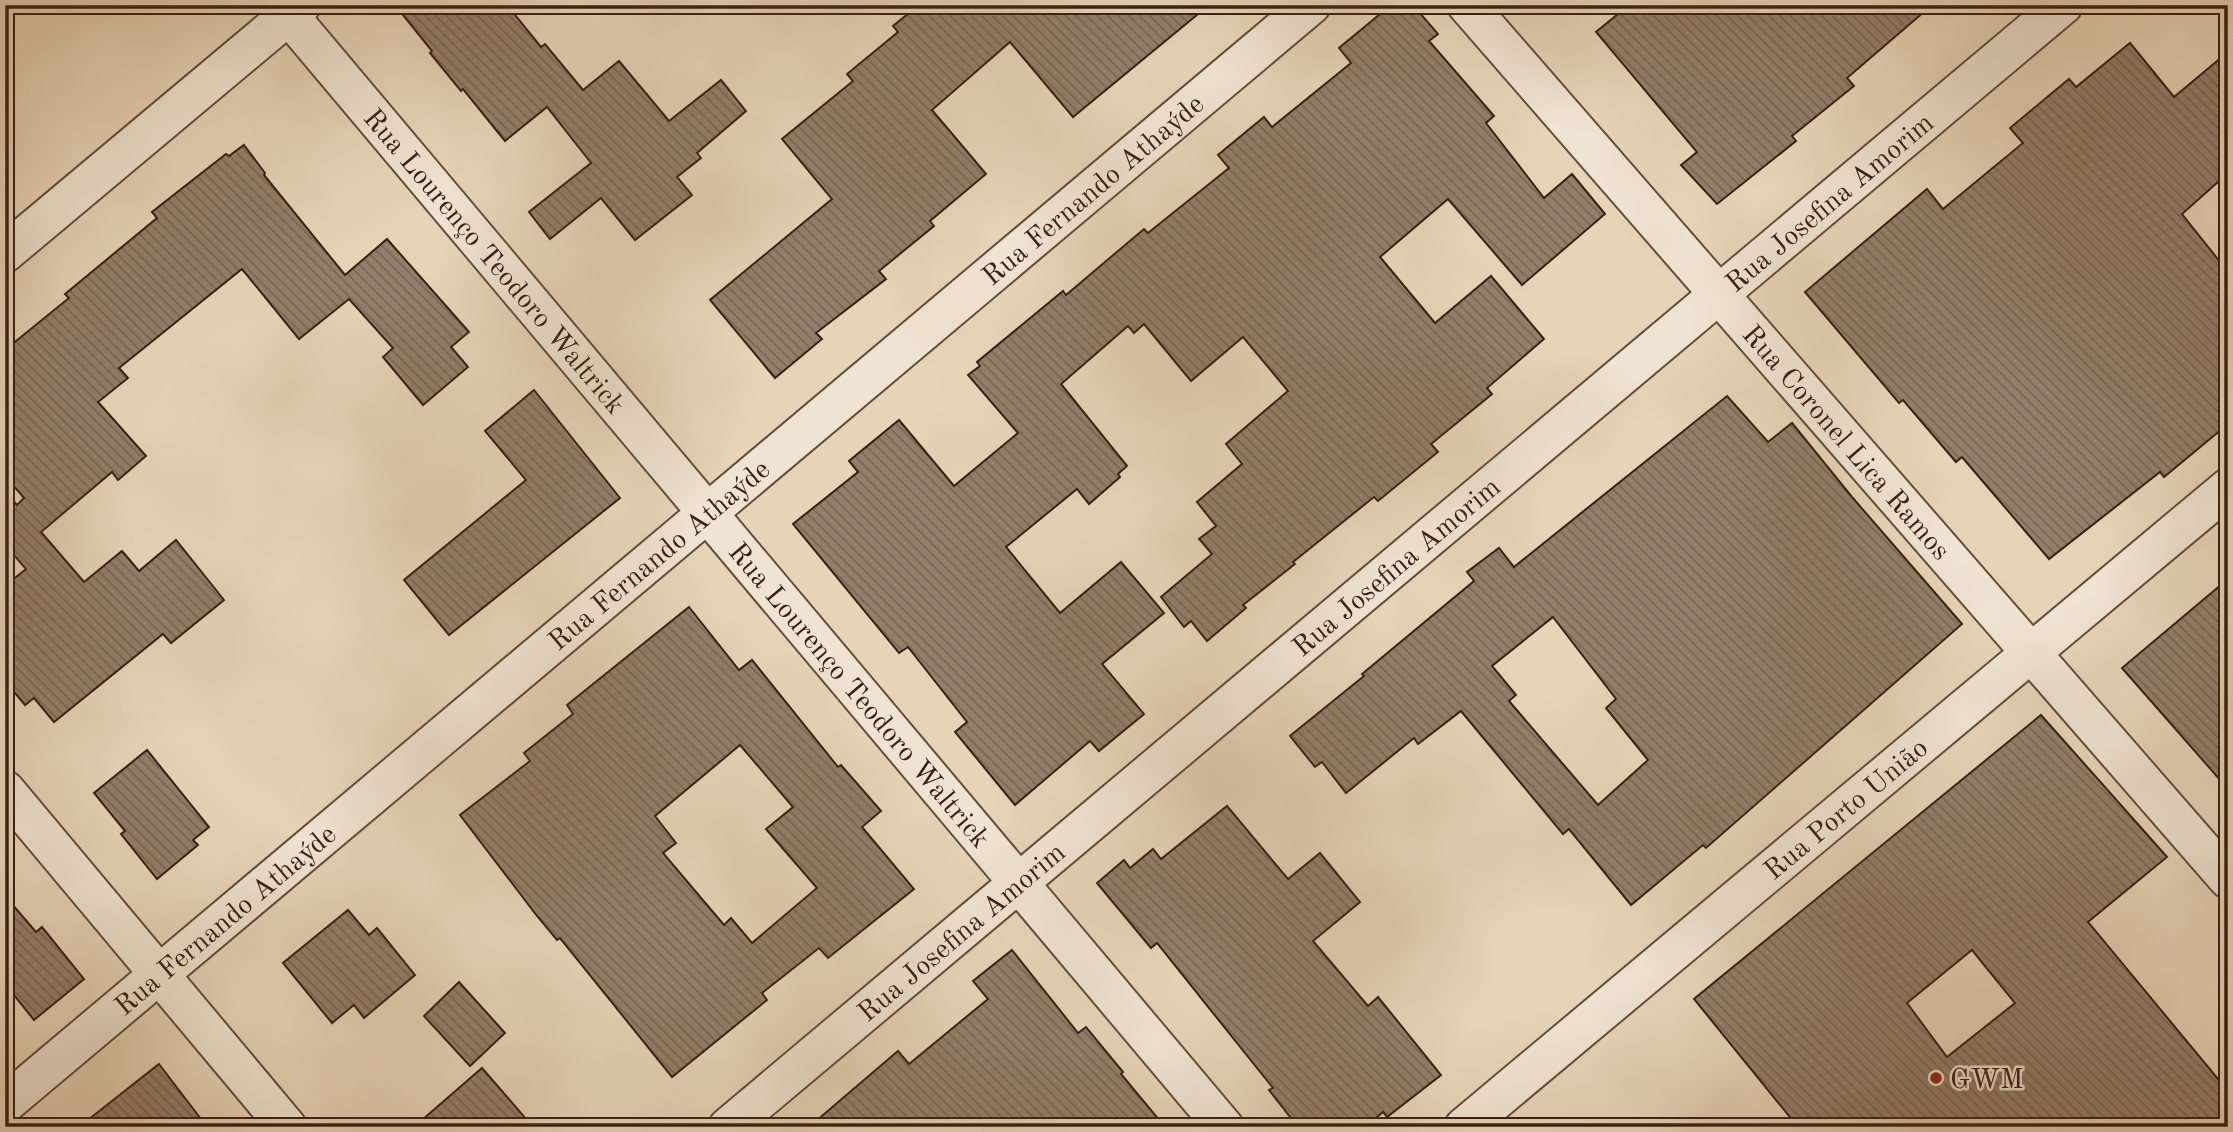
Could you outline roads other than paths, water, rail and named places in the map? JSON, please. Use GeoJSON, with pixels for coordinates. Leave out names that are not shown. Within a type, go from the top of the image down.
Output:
{"type":"FeatureCollection","features":[{"type":"Feature","properties":{"kind":"street","name":"Rua Fernando Athaýde"},"geometry":{"type":"LineString","coordinates":[[5,1104],[1311,5]]}},
{"type":"Feature","properties":{"kind":"street","name":"Rua Coronel Lica Ramos"},"geometry":{"type":"LineString","coordinates":[[1467,5],[2228,879]]}},
{"type":"Feature","properties":{"kind":"street","name":"Rua Josefina Amorim"},"geometry":{"type":"LineString","coordinates":[[728,1127],[2063,5]]}},
{"type":"Feature","properties":{"kind":"street","name":"Rua Lourenço Teodoro Waltrick"},"geometry":{"type":"LineString","coordinates":[[290,9],[708,513],[1224,1127]]}},
{"type":"Feature","properties":{"kind":"street"},"geometry":{"type":"LineString","coordinates":[[5,253],[290,9]]}},
{"type":"Feature","properties":{"kind":"street","name":"Rua Porto União"},"geometry":{"type":"LineString","coordinates":[[1464,1127],[2228,488]]}},
{"type":"Feature","properties":{"kind":"street"},"geometry":{"type":"LineString","coordinates":[[5,790],[287,1127]]}},
{"type":"Feature","properties":{"kind":"place","name":"GWM"},"geometry":{"type":"Point","coordinates":[1936,1078]}}]}
